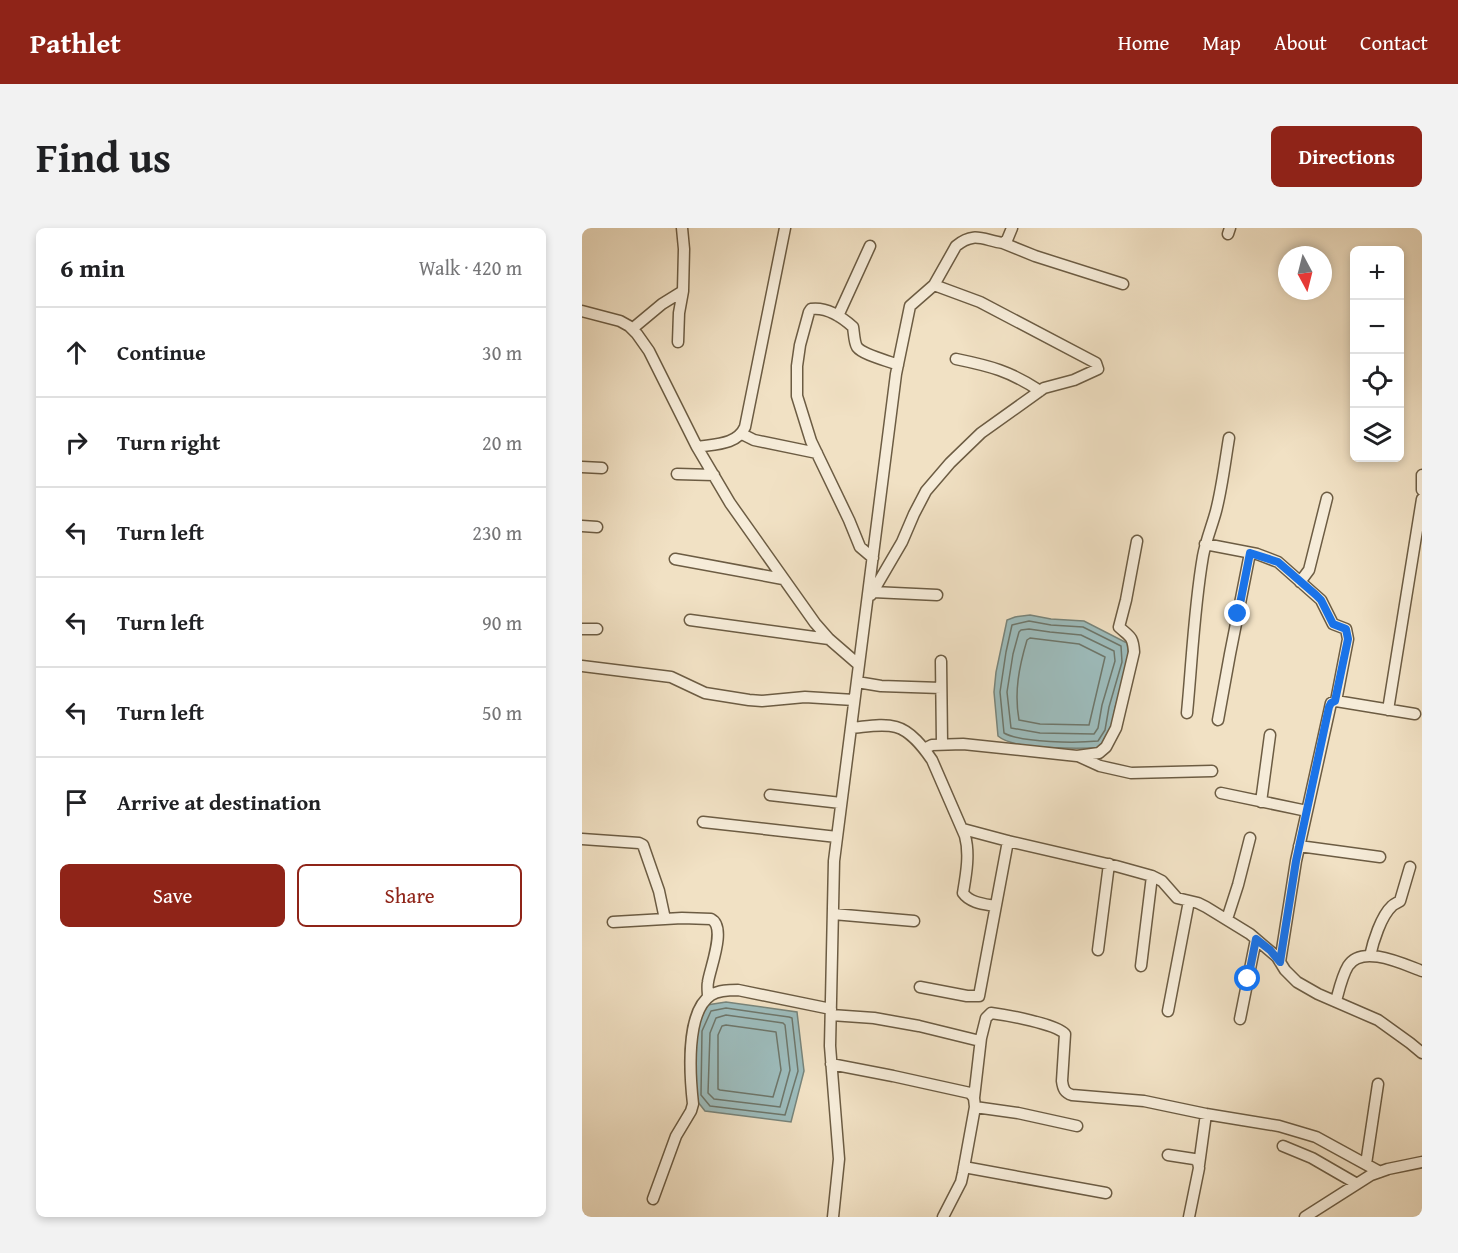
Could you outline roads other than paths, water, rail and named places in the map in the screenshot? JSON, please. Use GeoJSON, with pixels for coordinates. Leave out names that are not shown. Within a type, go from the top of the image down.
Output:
{"type":"FeatureCollection","features":[{"type":"Feature","properties":{"kind":"street"},"geometry":{"type":"LineString","coordinates":[[678,342],[679,313],[683,291],[682,228]]}},
{"type":"Feature","properties":{"kind":"street"},"geometry":{"type":"LineString","coordinates":[[698,447],[729,442],[742,434],[745,427],[785,228]]}},
{"type":"Feature","properties":{"kind":"street"},"geometry":{"type":"LineString","coordinates":[[1003,243],[1007,240],[1012,228]]}},
{"type":"Feature","properties":{"kind":"street"},"geometry":{"type":"LineString","coordinates":[[833,1217],[838,1160],[830,1046],[834,861],[898,365],[910,306],[934,285],[956,246],[969,233],[1123,284]]}},
{"type":"Feature","properties":{"kind":"street"},"geometry":{"type":"LineString","coordinates":[[838,316],[870,246]]}},
{"type":"Feature","properties":{"kind":"street"},"geometry":{"type":"LineString","coordinates":[[870,596],[902,542],[926,491],[950,463],[981,433],[1040,391],[1050,385],[1063,384],[1098,369],[1096,363],[980,302],[934,285]]}},
{"type":"Feature","properties":{"kind":"street"},"geometry":{"type":"LineString","coordinates":[[632,329],[662,304],[683,291]]}},
{"type":"Feature","properties":{"kind":"street"},"geometry":{"type":"LineString","coordinates":[[873,558],[860,547],[811,441],[797,396],[800,345],[811,309],[827,311],[838,316],[853,327],[857,346],[860,349],[898,365]]}},
{"type":"Feature","properties":{"kind":"street"},"geometry":{"type":"LineString","coordinates":[[582,311],[620,321],[632,329],[648,351],[730,503],[814,623],[859,665]]}},
{"type":"Feature","properties":{"kind":"street"},"geometry":{"type":"LineString","coordinates":[[956,359],[1008,372],[1040,391]]}},
{"type":"Feature","properties":{"kind":"street"},"geometry":{"type":"LineString","coordinates":[[742,434],[753,440],[817,453]]}},
{"type":"Feature","properties":{"kind":"street"},"geometry":{"type":"LineString","coordinates":[[1187,713],[1197,596],[1205,544],[1215,514],[1229,438]]}},
{"type":"Feature","properties":{"kind":"street"},"geometry":{"type":"LineString","coordinates":[[582,467],[603,468]]}},
{"type":"Feature","properties":{"kind":"street"},"geometry":{"type":"LineString","coordinates":[[677,474],[714,475]]}},
{"type":"Feature","properties":{"kind":"street"},"geometry":{"type":"LineString","coordinates":[[1422,475],[1422,490]]}},
{"type":"Feature","properties":{"kind":"street"},"geometry":{"type":"LineString","coordinates":[[1300,582],[1309,570],[1327,498]]}},
{"type":"Feature","properties":{"kind":"street"},"geometry":{"type":"LineString","coordinates":[[1388,710],[1422,499]]}},
{"type":"Feature","properties":{"kind":"street"},"geometry":{"type":"LineString","coordinates":[[582,526],[597,527]]}},
{"type":"Feature","properties":{"kind":"street"},"geometry":{"type":"LineString","coordinates":[[924,749],[942,744],[1077,756],[1099,753],[1106,747],[1116,728],[1134,652],[1134,641],[1131,636],[1119,627],[1137,541]]}},
{"type":"Feature","properties":{"kind":"street"},"geometry":{"type":"LineString","coordinates":[[1205,544],[1250,553],[1278,562],[1321,600],[1333,624],[1346,629],[1348,634],[1335,701],[1329,707],[1299,846],[1280,962]]}},
{"type":"Feature","properties":{"kind":"street"},"geometry":{"type":"LineString","coordinates":[[1218,720],[1250,553]]}},
{"type":"Feature","properties":{"kind":"street"},"geometry":{"type":"LineString","coordinates":[[675,559],[783,579]]}},
{"type":"Feature","properties":{"kind":"street"},"geometry":{"type":"LineString","coordinates":[[870,596],[937,595]]}},
{"type":"Feature","properties":{"kind":"street"},"geometry":{"type":"LineString","coordinates":[[690,620],[829,639]]}},
{"type":"Feature","properties":{"kind":"street"},"geometry":{"type":"LineString","coordinates":[[582,629],[597,629]]}},
{"type":"Feature","properties":{"kind":"street"},"geometry":{"type":"LineString","coordinates":[[941,661],[942,744]]}},
{"type":"Feature","properties":{"kind":"street"},"geometry":{"type":"LineString","coordinates":[[582,666],[671,677],[705,693],[740,699],[762,701],[805,697],[854,700]]}},
{"type":"Feature","properties":{"kind":"street"},"geometry":{"type":"LineString","coordinates":[[857,682],[881,686],[941,688]]}},
{"type":"Feature","properties":{"kind":"street"},"geometry":{"type":"LineString","coordinates":[[1335,701],[1415,714]]}},
{"type":"Feature","properties":{"kind":"street"},"geometry":{"type":"LineString","coordinates":[[851,728],[896,727],[909,734],[924,749],[932,760],[963,829],[967,852],[963,893],[970,900],[995,906]]}},
{"type":"Feature","properties":{"kind":"street"},"geometry":{"type":"LineString","coordinates":[[1261,802],[1270,735]]}},
{"type":"Feature","properties":{"kind":"street"},"geometry":{"type":"LineString","coordinates":[[1077,756],[1100,766],[1131,773],[1212,771]]}},
{"type":"Feature","properties":{"kind":"street"},"geometry":{"type":"LineString","coordinates":[[1221,793],[1307,811]]}},
{"type":"Feature","properties":{"kind":"street"},"geometry":{"type":"LineString","coordinates":[[770,795],[842,803]]}},
{"type":"Feature","properties":{"kind":"street"},"geometry":{"type":"LineString","coordinates":[[703,822],[837,837]]}},
{"type":"Feature","properties":{"kind":"street"},"geometry":{"type":"LineString","coordinates":[[963,829],[1152,876],[1166,883],[1177,898],[1206,907],[1256,939],[1270,950],[1297,982],[1318,994],[1378,1020],[1422,1053]]}},
{"type":"Feature","properties":{"kind":"street"},"geometry":{"type":"LineString","coordinates":[[1227,920],[1250,838]]}},
{"type":"Feature","properties":{"kind":"street"},"geometry":{"type":"LineString","coordinates":[[582,839],[643,845],[659,891],[665,919]]}},
{"type":"Feature","properties":{"kind":"street"},"geometry":{"type":"LineString","coordinates":[[920,987],[967,996],[979,996],[1008,841]]}},
{"type":"Feature","properties":{"kind":"street"},"geometry":{"type":"LineString","coordinates":[[1299,846],[1380,857]]}},
{"type":"Feature","properties":{"kind":"street"},"geometry":{"type":"LineString","coordinates":[[1098,950],[1109,864]]}},
{"type":"Feature","properties":{"kind":"street"},"geometry":{"type":"LineString","coordinates":[[1370,956],[1373,941],[1385,917],[1400,901],[1410,867]]}},
{"type":"Feature","properties":{"kind":"street"},"geometry":{"type":"LineString","coordinates":[[1141,966],[1152,876]]}},
{"type":"Feature","properties":{"kind":"street"},"geometry":{"type":"LineString","coordinates":[[1168,1011],[1189,901]]}},
{"type":"Feature","properties":{"kind":"street"},"geometry":{"type":"LineString","coordinates":[[833,914],[914,921]]}},
{"type":"Feature","properties":{"kind":"street"},"geometry":{"type":"LineString","coordinates":[[613,922],[711,919],[717,924],[717,936],[707,985],[708,997]]}},
{"type":"Feature","properties":{"kind":"street"},"geometry":{"type":"LineString","coordinates":[[1240,1019],[1256,939]]}},
{"type":"Feature","properties":{"kind":"street"},"geometry":{"type":"LineString","coordinates":[[1336,1001],[1348,965],[1359,956],[1400,962],[1422,970]]}},
{"type":"Feature","properties":{"kind":"street"},"geometry":{"type":"LineString","coordinates":[[653,1198],[676,1136],[691,1111],[693,1104],[692,1036],[700,1007],[714,993],[738,990],[831,1012],[918,1026],[976,1040],[981,1038]]}},
{"type":"Feature","properties":{"kind":"street"},"geometry":{"type":"LineString","coordinates":[[943,1217],[961,1182],[974,1103],[981,1038],[986,1018],[991,1013],[1060,1029],[1065,1034],[1062,1081],[1067,1094],[1144,1101],[1280,1126],[1316,1137],[1380,1172]]}},
{"type":"Feature","properties":{"kind":"street"},"geometry":{"type":"LineString","coordinates":[[831,1064],[964,1091],[970,1093],[974,1103]]}},
{"type":"Feature","properties":{"kind":"street"},"geometry":{"type":"LineString","coordinates":[[1366,1164],[1378,1084]]}},
{"type":"Feature","properties":{"kind":"street"},"geometry":{"type":"LineString","coordinates":[[974,1103],[1077,1126]]}},
{"type":"Feature","properties":{"kind":"street"},"geometry":{"type":"LineString","coordinates":[[1190,1217],[1206,1114]]}},
{"type":"Feature","properties":{"kind":"street"},"geometry":{"type":"LineString","coordinates":[[1283,1146],[1312,1158],[1357,1184]]}},
{"type":"Feature","properties":{"kind":"street"},"geometry":{"type":"LineString","coordinates":[[1168,1155],[1194,1159],[1199,1165]]}},
{"type":"Feature","properties":{"kind":"street"},"geometry":{"type":"LineString","coordinates":[[1305,1217],[1371,1175],[1422,1162]]}},
{"type":"Feature","properties":{"kind":"street"},"geometry":{"type":"LineString","coordinates":[[964,1167],[1106,1193]]}},
{"type":"Feature","properties":{"kind":"water"},"geometry":{"type":"Polygon","coordinates":[[[1030,615],[1084,621],[1127,643],[1129,657],[1115,708],[1111,733],[1101,748],[1032,746],[1006,741],[998,736],[994,692],[1007,620],[1030,615]]]}},
{"type":"Feature","properties":{"kind":"water"},"geometry":{"type":"Polygon","coordinates":[[[726,1002],[797,1012],[804,1071],[791,1122],[705,1111],[694,1097],[696,1030],[707,1005],[726,1002]]]}}]}
